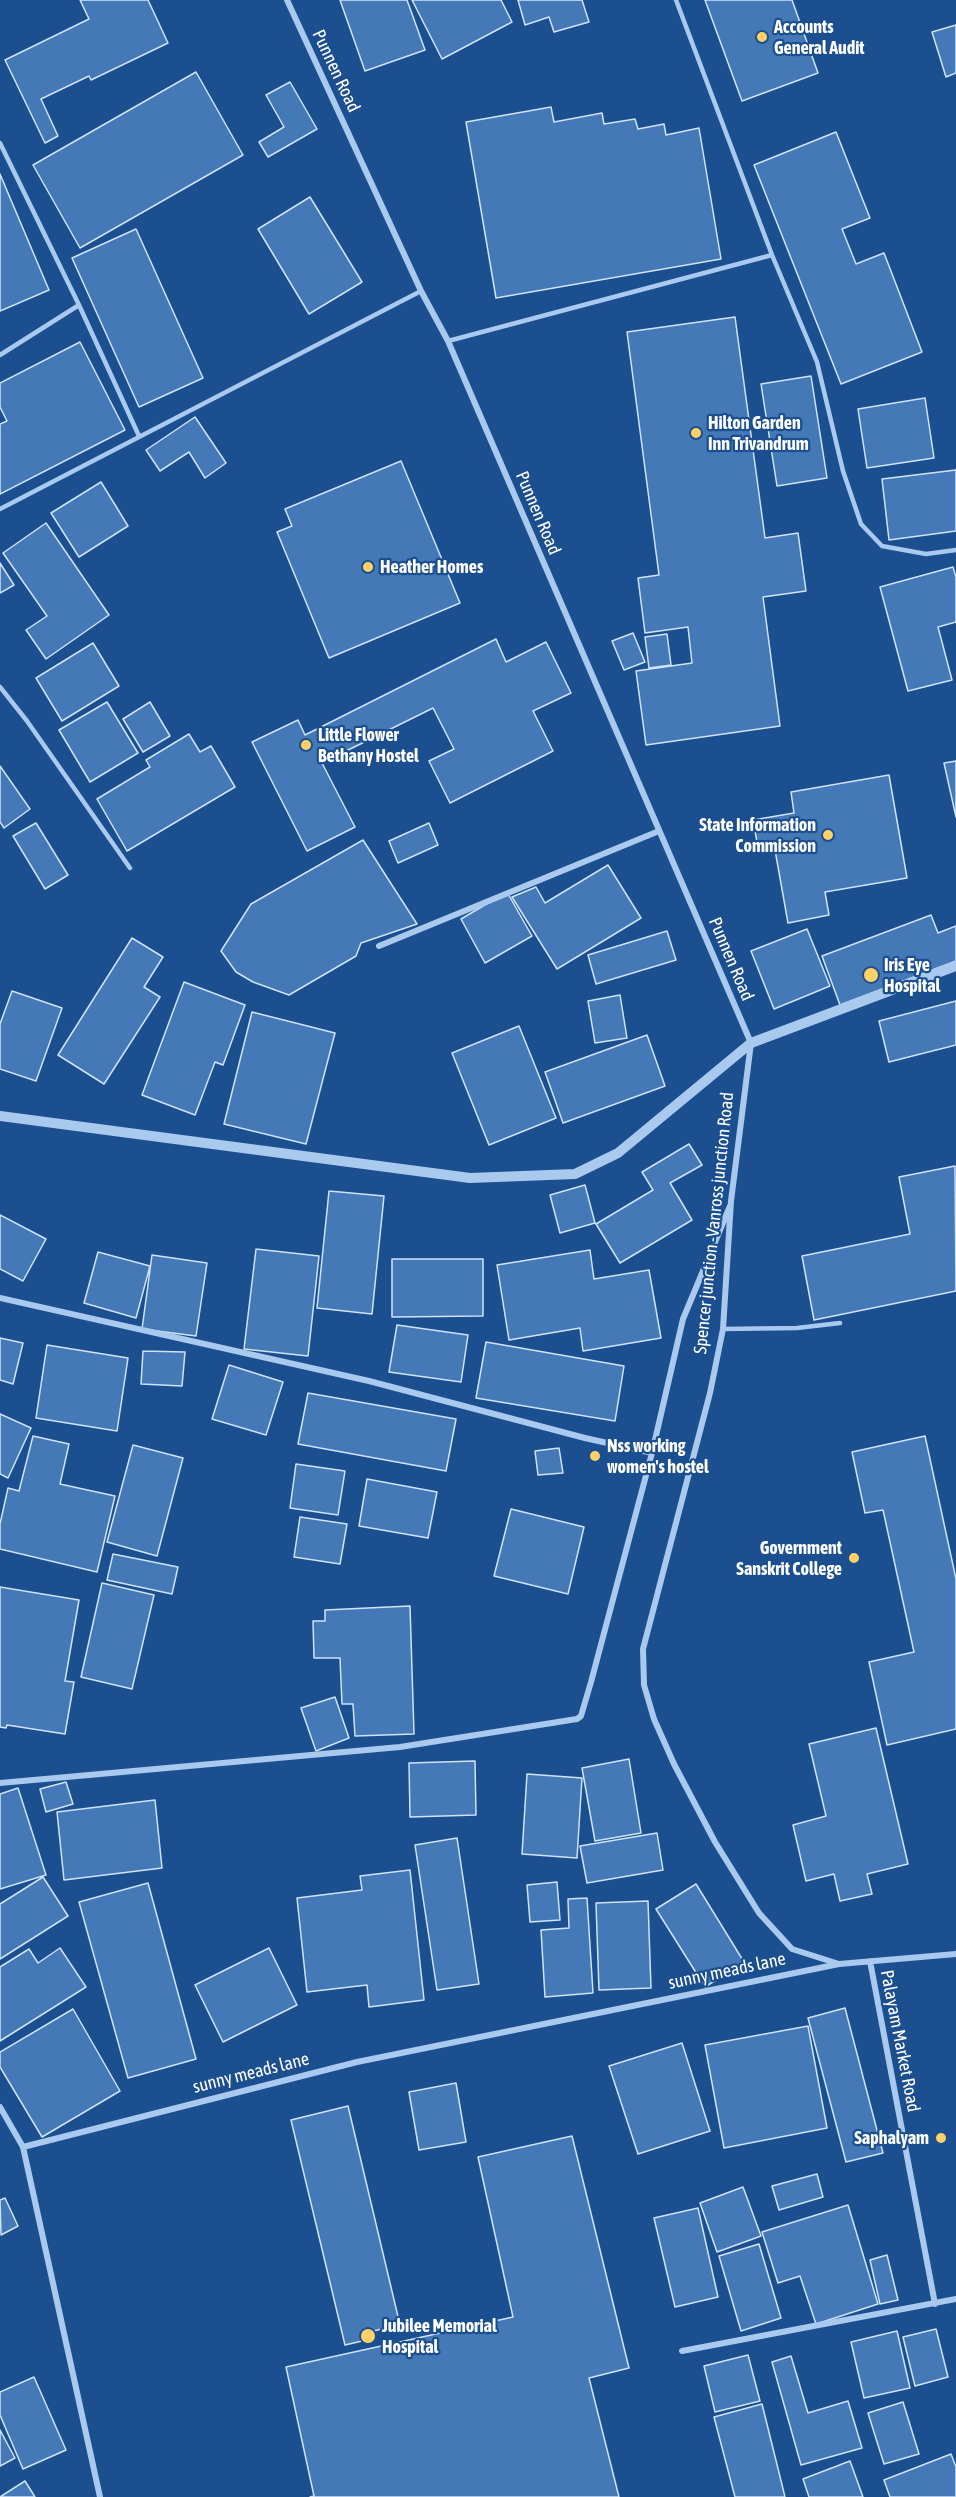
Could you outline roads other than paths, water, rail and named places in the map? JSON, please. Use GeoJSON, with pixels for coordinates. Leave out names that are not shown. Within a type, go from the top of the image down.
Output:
{"type":"FeatureCollection","features":[{"type":"Feature","properties":{"kind":"street","name":"Punnen Road"},"geometry":{"type":"LineString","coordinates":[[287,0],[421,291],[448,341],[751,1044]]}},
{"type":"Feature","properties":{"kind":"street"},"geometry":{"type":"LineString","coordinates":[[379,946],[659,831]]}},
{"type":"Feature","properties":{"kind":"street"},"geometry":{"type":"LineString","coordinates":[[0,1116],[470,1178],[575,1174],[618,1153],[751,1044],[956,966]]}},
{"type":"Feature","properties":{"kind":"street","name":"Spencer junction -Vanross junction Road"},"geometry":{"type":"LineString","coordinates":[[751,1044],[732,1201],[723,1329],[710,1393],[643,1649],[644,1685],[654,1719],[674,1764],[715,1842],[759,1914],[792,1949],[839,1964],[956,1954]]}},
{"type":"Feature","properties":{"kind":"street"},"geometry":{"type":"LineString","coordinates":[[0,1783],[400,1747],[577,1719],[581,1716],[652,1453],[682,1319],[732,1201]]}},
{"type":"Feature","properties":{"kind":"street"},"geometry":{"type":"LineString","coordinates":[[0,1298],[369,1381],[585,1438],[652,1453]]}},
{"type":"Feature","properties":{"kind":"street","name":"Palayam Market Road"},"geometry":{"type":"LineString","coordinates":[[870,1961],[935,2304]]}},
{"type":"Feature","properties":{"kind":"street","name":"sunny meads lane"},"geometry":{"type":"LineString","coordinates":[[23,2146],[357,2062],[839,1964]]}},
{"type":"Feature","properties":{"kind":"street"},"geometry":{"type":"LineString","coordinates":[[0,2107],[23,2146],[99,2497]]}},
{"type":"Feature","properties":{"kind":"street"},"geometry":{"type":"LineString","coordinates":[[682,2351],[956,2299]]}},
{"type":"Feature","properties":{"kind":"lane"},"geometry":{"type":"LineString","coordinates":[[676,0],[772,255],[816,362],[843,471],[861,524],[882,546],[926,554],[956,549]]}},
{"type":"Feature","properties":{"kind":"lane"},"geometry":{"type":"LineString","coordinates":[[0,143],[80,305],[139,436]]}},
{"type":"Feature","properties":{"kind":"lane"},"geometry":{"type":"LineString","coordinates":[[448,341],[772,255]]}},
{"type":"Feature","properties":{"kind":"lane"},"geometry":{"type":"LineString","coordinates":[[0,509],[421,291]]}},
{"type":"Feature","properties":{"kind":"lane"},"geometry":{"type":"LineString","coordinates":[[0,355],[80,305]]}},
{"type":"Feature","properties":{"kind":"lane"},"geometry":{"type":"LineString","coordinates":[[0,687],[27,721],[130,868]]}},
{"type":"Feature","properties":{"kind":"lane"},"geometry":{"type":"LineString","coordinates":[[723,1329],[797,1328],[840,1323]]}},
{"type":"Feature","properties":{"kind":"place","name":"Accounts General Audit"},"geometry":{"type":"Point","coordinates":[762,37]}},
{"type":"Feature","properties":{"kind":"place","name":"Hilton Garden Inn Trivandrum"},"geometry":{"type":"Point","coordinates":[696,433]}},
{"type":"Feature","properties":{"kind":"place","name":"Heather Homes"},"geometry":{"type":"Point","coordinates":[368,567]}},
{"type":"Feature","properties":{"kind":"place","name":"Little Flower Bethany Hostel"},"geometry":{"type":"Point","coordinates":[306,745]}},
{"type":"Feature","properties":{"kind":"place","name":"State Information Commission"},"geometry":{"type":"Point","coordinates":[828,835]}},
{"type":"Feature","properties":{"kind":"place","name":"Iris Eye Hospital"},"geometry":{"type":"Point","coordinates":[871,975]}},
{"type":"Feature","properties":{"kind":"place","name":"Nss working women's hostel"},"geometry":{"type":"Point","coordinates":[595,1456]}},
{"type":"Feature","properties":{"kind":"place","name":"Government Sanskrit College"},"geometry":{"type":"Point","coordinates":[854,1558]}},
{"type":"Feature","properties":{"kind":"place","name":"Saphalyam"},"geometry":{"type":"Point","coordinates":[941,2138]}},
{"type":"Feature","properties":{"kind":"place","name":"Jubilee Memorial Hospital"},"geometry":{"type":"Point","coordinates":[368,2336]}}]}
